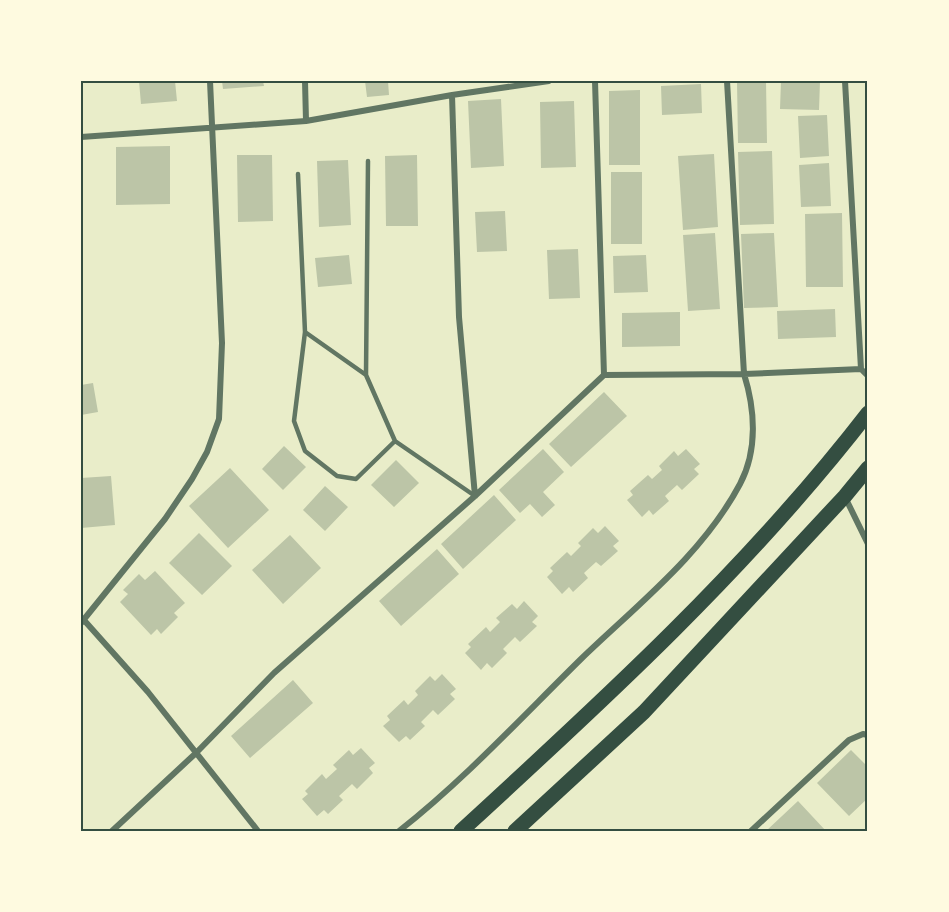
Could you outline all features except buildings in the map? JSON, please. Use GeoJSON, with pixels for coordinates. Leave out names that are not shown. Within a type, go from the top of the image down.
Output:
{"type":"FeatureCollection","features":[{"type":"Feature","properties":{"kind":"main road"},"geometry":{"type":"LineString","coordinates":[[461,831],[616,689],[732,571],[821,474],[868,413]]}},
{"type":"Feature","properties":{"kind":"main road"},"geometry":{"type":"LineString","coordinates":[[515,831],[644,712],[845,496],[868,468]]}},
{"type":"Feature","properties":{"kind":"street"},"geometry":{"type":"LineString","coordinates":[[210,81],[222,343],[219,419],[207,452],[165,519],[82,620],[147,692],[258,831]]}},
{"type":"Feature","properties":{"kind":"street"},"geometry":{"type":"LineString","coordinates":[[305,81],[306,120]]}},
{"type":"Feature","properties":{"kind":"street"},"geometry":{"type":"LineString","coordinates":[[81,136],[306,120],[549,81]]}},
{"type":"Feature","properties":{"kind":"street"},"geometry":{"type":"LineString","coordinates":[[595,81],[604,375]]}},
{"type":"Feature","properties":{"kind":"street"},"geometry":{"type":"LineString","coordinates":[[399,831],[498,742],[656,587],[711,530],[741,483],[752,448],[752,398],[744,374],[727,81]]}},
{"type":"Feature","properties":{"kind":"street"},"geometry":{"type":"LineString","coordinates":[[845,81],[861,369],[868,376]]}},
{"type":"Feature","properties":{"kind":"street"},"geometry":{"type":"LineString","coordinates":[[452,95],[459,317],[475,496]]}},
{"type":"Feature","properties":{"kind":"street"},"geometry":{"type":"LineString","coordinates":[[112,831],[196,753],[282,666],[475,496],[604,375],[744,374],[861,369]]}},
{"type":"Feature","properties":{"kind":"street"},"geometry":{"type":"LineString","coordinates":[[845,496],[868,544]]}},
{"type":"Feature","properties":{"kind":"street"},"geometry":{"type":"LineString","coordinates":[[751,831],[849,740],[863,734],[868,735]]}},
{"type":"Feature","properties":{"kind":"lane"},"geometry":{"type":"LineString","coordinates":[[368,161],[366,375],[395,441],[475,496]]}},
{"type":"Feature","properties":{"kind":"lane"},"geometry":{"type":"LineString","coordinates":[[298,174],[305,332],[294,421],[304,452],[337,476],[356,479],[395,441]]}},
{"type":"Feature","properties":{"kind":"lane"},"geometry":{"type":"LineString","coordinates":[[305,332],[366,375]]}}]}
